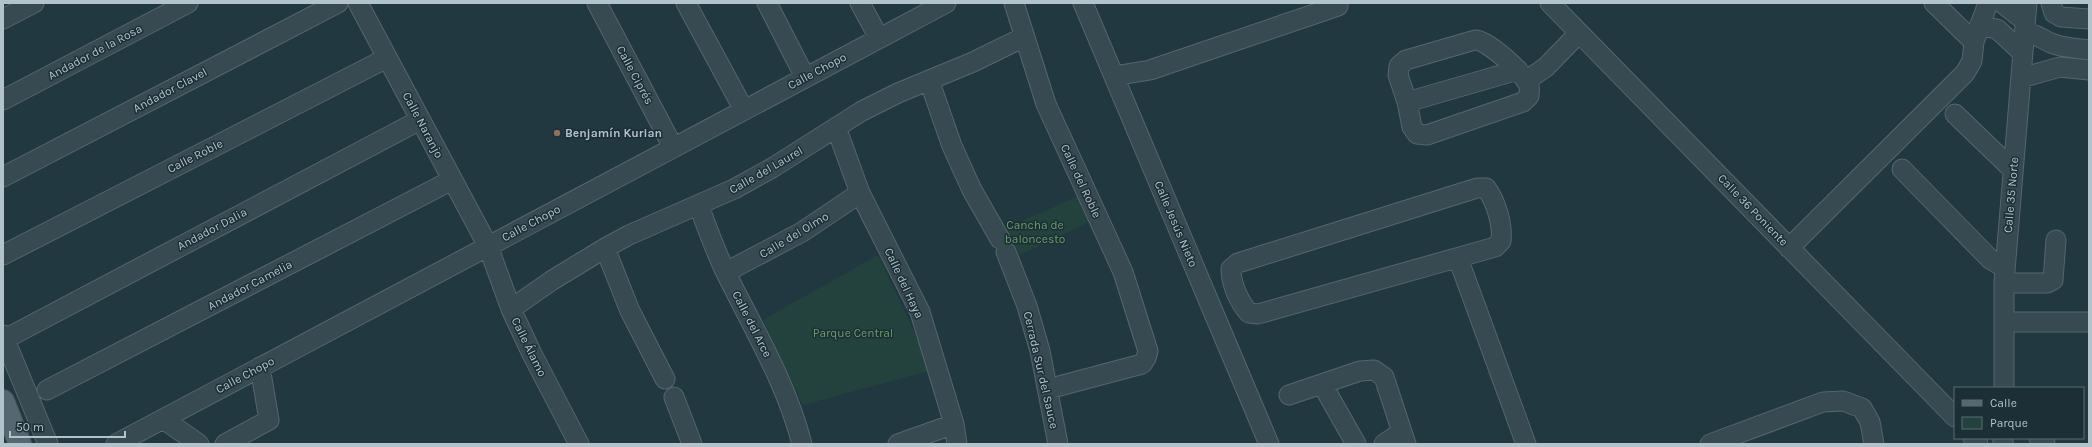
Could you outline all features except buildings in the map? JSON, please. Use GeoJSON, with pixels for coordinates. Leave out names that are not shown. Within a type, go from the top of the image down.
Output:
{"type":"FeatureCollection","features":[{"type":"Feature","properties":{"kind":"main road"},"geometry":{"type":"LineString","coordinates":[[3,401],[20,444]]}},
{"type":"Feature","properties":{"kind":"street"},"geometry":{"type":"LineString","coordinates":[[3,19],[34,3]]}},
{"type":"Feature","properties":{"kind":"street","name":"Andador de la Rosa"},"geometry":{"type":"LineString","coordinates":[[3,100],[188,3]]}},
{"type":"Feature","properties":{"kind":"street","name":"Andador Clavel"},"geometry":{"type":"LineString","coordinates":[[3,177],[338,3]]}},
{"type":"Feature","properties":{"kind":"street","name":"Calle Naranjo"},"geometry":{"type":"LineString","coordinates":[[358,3],[488,246]]}},
{"type":"Feature","properties":{"kind":"street","name":"Calle Ciprés"},"geometry":{"type":"LineString","coordinates":[[597,3],[673,147]]}},
{"type":"Feature","properties":{"kind":"street"},"geometry":{"type":"LineString","coordinates":[[686,3],[744,110]]}},
{"type":"Feature","properties":{"kind":"street"},"geometry":{"type":"LineString","coordinates":[[767,3],[806,77]]}},
{"type":"Feature","properties":{"kind":"street"},"geometry":{"type":"LineString","coordinates":[[860,3],[879,38]]}},
{"type":"Feature","properties":{"kind":"street","name":"Calle Chopo"},"geometry":{"type":"LineString","coordinates":[[116,444],[946,3]]}},
{"type":"Feature","properties":{"kind":"street","name":"Calle del Roble"},"geometry":{"type":"LineString","coordinates":[[1014,3],[1046,104],[1123,272],[1148,351],[1142,364],[1048,389]]}},
{"type":"Feature","properties":{"kind":"street","name":"Calle Jesús Nieto"},"geometry":{"type":"LineString","coordinates":[[1083,3],[1269,444]]}},
{"type":"Feature","properties":{"kind":"street","name":"Calle 36 Poniente"},"geometry":{"type":"LineString","coordinates":[[1550,3],[1954,416]]}},
{"type":"Feature","properties":{"kind":"street"},"geometry":{"type":"LineString","coordinates":[[1934,3],[1977,34],[1997,29],[2023,52]]}},
{"type":"Feature","properties":{"kind":"street"},"geometry":{"type":"LineString","coordinates":[[1789,248],[1965,73],[1972,61],[1977,34],[1988,3]]}},
{"type":"Feature","properties":{"kind":"street"},"geometry":{"type":"LineString","coordinates":[[2002,3],[2026,18],[2064,47],[2089,50]]}},
{"type":"Feature","properties":{"kind":"street"},"geometry":{"type":"LineString","coordinates":[[2051,3],[2054,13],[2061,17],[2089,20]]}},
{"type":"Feature","properties":{"kind":"street"},"geometry":{"type":"LineString","coordinates":[[1114,76],[1150,70],[1338,6]]}},
{"type":"Feature","properties":{"kind":"street","name":"Calle 35 Norte"},"geometry":{"type":"LineString","coordinates":[[2004,387],[2005,276],[2026,18]]}},
{"type":"Feature","properties":{"kind":"street"},"geometry":{"type":"LineString","coordinates":[[1407,102],[1546,68],[1579,33]]}},
{"type":"Feature","properties":{"kind":"street","name":"Calle del Laurel"},"geometry":{"type":"LineString","coordinates":[[511,309],[551,281],[605,248],[699,206],[772,168],[862,111],[929,80],[973,62],[1024,37]]}},
{"type":"Feature","properties":{"kind":"street"},"geometry":{"type":"LineString","coordinates":[[1475,40],[1486,43],[1522,75],[1530,87],[1529,96],[1522,102],[1427,135],[1417,134],[1412,127],[1407,102],[1398,75],[1399,66],[1406,60],[1475,40]]}},
{"type":"Feature","properties":{"kind":"street","name":"Calle Roble"},"geometry":{"type":"LineString","coordinates":[[3,255],[387,58]]}},
{"type":"Feature","properties":{"kind":"street"},"geometry":{"type":"LineString","coordinates":[[2020,78],[2060,67],[2089,70]]}},
{"type":"Feature","properties":{"kind":"street","name":"Cerrada Sur del Sauce"},"geometry":{"type":"LineString","coordinates":[[929,80],[952,146],[968,182],[1003,245],[1027,306],[1048,389],[1058,444]]}},
{"type":"Feature","properties":{"kind":"street"},"geometry":{"type":"LineString","coordinates":[[1955,114],[2013,170]]}},
{"type":"Feature","properties":{"kind":"street","name":"Andador Dalia"},"geometry":{"type":"LineString","coordinates":[[4,337],[420,120]]}},
{"type":"Feature","properties":{"kind":"street","name":"Calle del Haya"},"geometry":{"type":"LineString","coordinates":[[836,127],[860,193],[920,312],[954,424],[957,444]]}},
{"type":"Feature","properties":{"kind":"street"},"geometry":{"type":"LineString","coordinates":[[1902,169],[2005,276],[2047,283],[2053,280],[2056,240]]}},
{"type":"Feature","properties":{"kind":"street","name":"Andador Camelia"},"geometry":{"type":"LineString","coordinates":[[47,390],[452,180]]}},
{"type":"Feature","properties":{"kind":"street"},"geometry":{"type":"LineString","coordinates":[[1477,188],[1486,188],[1492,196],[1494,203],[1502,232],[1501,241],[1494,247],[1458,258],[1258,314],[1250,313],[1244,307],[1231,278],[1231,269],[1238,263],[1477,188]]}},
{"type":"Feature","properties":{"kind":"street","name":"Calle del Olmo"},"geometry":{"type":"LineString","coordinates":[[726,272],[802,232],[860,193]]}},
{"type":"Feature","properties":{"kind":"street","name":"Calle del Arce"},"geometry":{"type":"LineString","coordinates":[[699,206],[726,272],[764,346],[788,400],[802,444]]}},
{"type":"Feature","properties":{"kind":"street","name":"Calle Álamo"},"geometry":{"type":"LineString","coordinates":[[488,246],[511,309],[532,354],[579,444]]}},
{"type":"Feature","properties":{"kind":"street"},"geometry":{"type":"LineString","coordinates":[[605,248],[630,311],[665,379]]}},
{"type":"Feature","properties":{"kind":"street"},"geometry":{"type":"LineString","coordinates":[[1458,258],[1526,444]]}},
{"type":"Feature","properties":{"kind":"street"},"geometry":{"type":"LineString","coordinates":[[2004,322],[2089,322]]}},
{"type":"Feature","properties":{"kind":"street"},"geometry":{"type":"LineString","coordinates":[[4,337],[48,444]]}},
{"type":"Feature","properties":{"kind":"street"},"geometry":{"type":"LineString","coordinates":[[225,444],[269,420],[260,368]]}},
{"type":"Feature","properties":{"kind":"street"},"geometry":{"type":"LineString","coordinates":[[1289,395],[1360,371],[1374,370],[1384,377],[1404,438],[1384,444]]}},
{"type":"Feature","properties":{"kind":"street"},"geometry":{"type":"LineString","coordinates":[[1322,384],[1356,444]]}},
{"type":"Feature","properties":{"kind":"street"},"geometry":{"type":"LineString","coordinates":[[674,397],[692,444]]}},
{"type":"Feature","properties":{"kind":"street"},"geometry":{"type":"LineString","coordinates":[[1710,444],[1823,402],[1843,401],[1862,408],[1870,422],[1874,444]]}},
{"type":"Feature","properties":{"kind":"street"},"geometry":{"type":"LineString","coordinates":[[163,419],[200,444]]}},
{"type":"Feature","properties":{"kind":"street"},"geometry":{"type":"LineString","coordinates":[[898,444],[954,424]]}},
{"type":"Feature","properties":{"kind":"green space","name":"Cancha de baloncesto"},"geometry":{"type":"Polygon","coordinates":[[[1079,196],[1091,221],[1020,255],[1006,228],[1079,196]]]}},
{"type":"Feature","properties":{"kind":"green space","name":"Parque Central"},"geometry":{"type":"Polygon","coordinates":[[[878,255],[932,370],[803,405],[763,320],[878,255]]]}},
{"type":"Feature","properties":{"kind":"place","name":"Benjamín Kurian"},"geometry":{"type":"Point","coordinates":[557,133]}}]}
